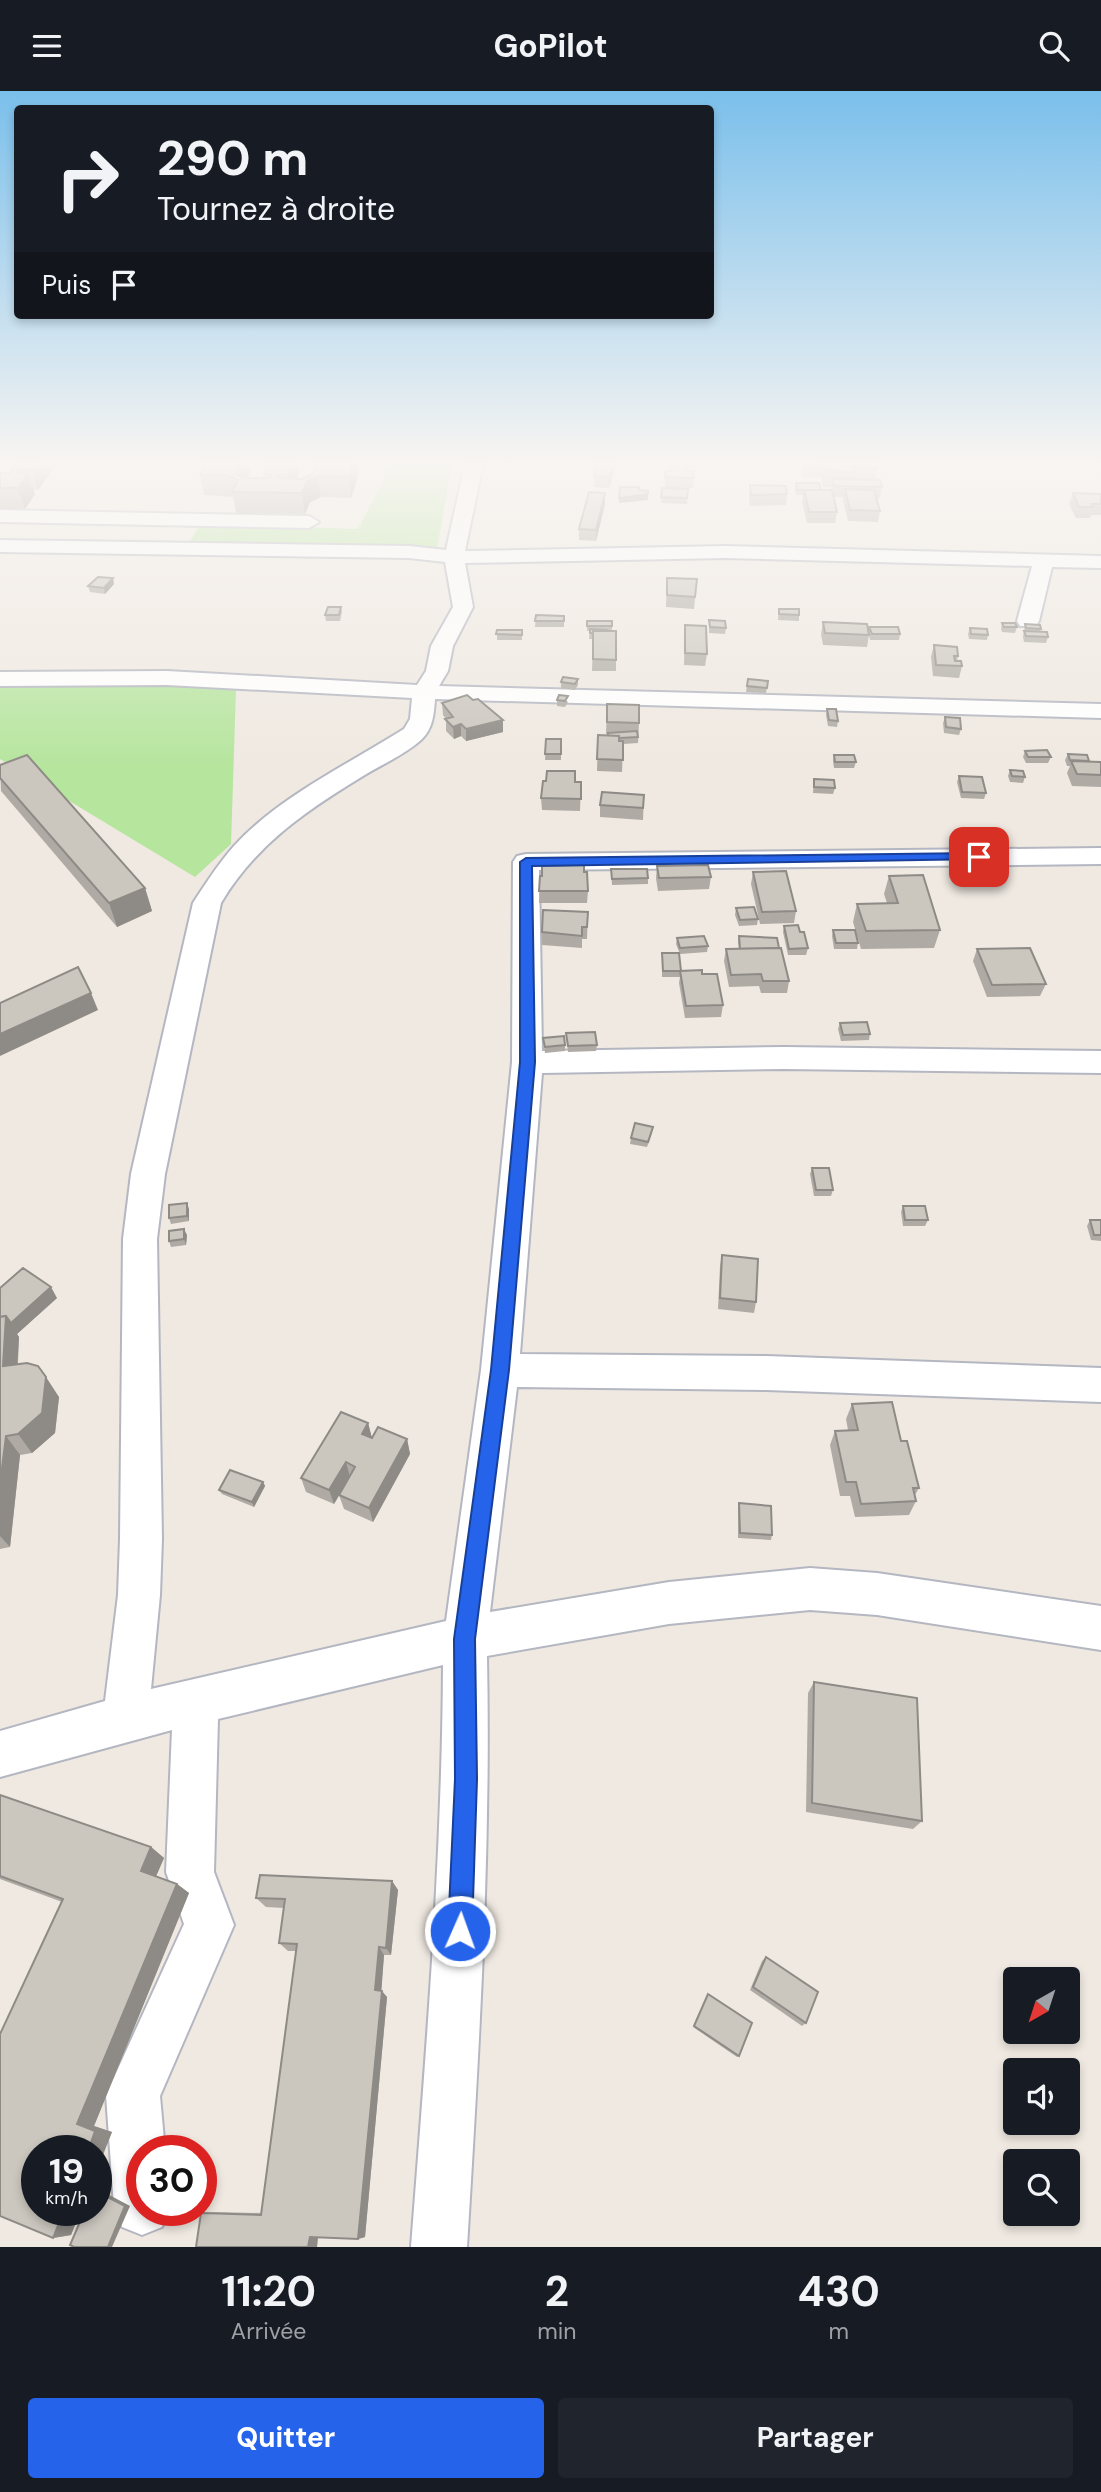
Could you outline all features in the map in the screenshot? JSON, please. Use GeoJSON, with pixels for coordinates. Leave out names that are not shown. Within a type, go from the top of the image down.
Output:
{"type":"FeatureCollection","features":[{"type":"Feature","properties":{"kind":"street"},"geometry":{"type":"LineString","coordinates":[[126,1718],[139,1595],[141,1539],[140,1239],[148,1174],[207,903],[245,850],[278,822],[413,734],[422,719],[424,691],[437,671],[442,646],[463,607],[456,565]]}},
{"type":"Feature","properties":{"kind":"street"},"geometry":{"type":"LineString","coordinates":[[1028,621],[1043,565]]}},
{"type":"Feature","properties":{"kind":"street"},"geometry":{"type":"LineString","coordinates":[[0,679],[167,678],[634,699],[960,705],[1101,711]]}},
{"type":"Feature","properties":{"kind":"street"},"geometry":{"type":"LineString","coordinates":[[439,2247],[459,1959],[466,1779],[465,1639],[500,1370],[527,1062],[526,862],[1101,856]]}},
{"type":"Feature","properties":{"kind":"street"},"geometry":{"type":"LineString","coordinates":[[527,1062],[784,1058],[1101,1062]]}},
{"type":"Feature","properties":{"kind":"street"},"geometry":{"type":"LineString","coordinates":[[500,1370],[766,1373],[1101,1385]]}},
{"type":"Feature","properties":{"kind":"street"},"geometry":{"type":"LineString","coordinates":[[0,1754],[126,1718],[465,1639],[669,1603],[810,1589],[877,1594],[1101,1628]]}},
{"type":"Feature","properties":{"kind":"street"},"geometry":{"type":"LineString","coordinates":[[136,2135],[133,2095],[209,1925],[190,1872],[196,1701]]}},
{"type":"Feature","properties":{"kind":"green space"},"geometry":{"type":"Polygon","coordinates":[[[0,676],[236,689],[231,844],[195,877],[0,759],[0,676]]]}},
{"type":"Feature","properties":{"kind":"building"},"geometry":{"type":"Polygon","coordinates":[[[98,577],[113,578],[104,588],[88,586],[98,577]]]}},
{"type":"Feature","properties":{"kind":"building"},"geometry":{"type":"Polygon","coordinates":[[[667,578],[697,579],[695,597],[667,595],[667,578]]]}},
{"type":"Feature","properties":{"kind":"building"},"geometry":{"type":"Polygon","coordinates":[[[328,607],[341,607],[339,615],[325,615],[328,607]]]}},
{"type":"Feature","properties":{"kind":"building"},"geometry":{"type":"Polygon","coordinates":[[[779,609],[799,609],[799,615],[779,614],[779,609]]]}},
{"type":"Feature","properties":{"kind":"building"},"geometry":{"type":"Polygon","coordinates":[[[536,615],[564,616],[564,621],[535,621],[536,615]]]}},
{"type":"Feature","properties":{"kind":"building"},"geometry":{"type":"Polygon","coordinates":[[[709,620],[725,621],[726,628],[710,627],[709,620]]]}},
{"type":"Feature","properties":{"kind":"building"},"geometry":{"type":"Polygon","coordinates":[[[587,621],[612,621],[612,626],[587,626],[587,621]]]}},
{"type":"Feature","properties":{"kind":"building"},"geometry":{"type":"Polygon","coordinates":[[[823,622],[867,624],[869,635],[825,633],[823,622]]]}},
{"type":"Feature","properties":{"kind":"building"},"geometry":{"type":"Polygon","coordinates":[[[1002,623],[1015,623],[1017,627],[1004,627],[1002,623]]]}},
{"type":"Feature","properties":{"kind":"building"},"geometry":{"type":"Polygon","coordinates":[[[1025,624],[1040,625],[1041,629],[1026,628],[1025,624]]]}},
{"type":"Feature","properties":{"kind":"building"},"geometry":{"type":"Polygon","coordinates":[[[685,625],[706,626],[707,654],[685,653],[685,625]]]}},
{"type":"Feature","properties":{"kind":"building"},"geometry":{"type":"Polygon","coordinates":[[[869,627],[898,627],[900,634],[872,634],[869,627]]]}},
{"type":"Feature","properties":{"kind":"building"},"geometry":{"type":"Polygon","coordinates":[[[970,628],[987,629],[988,635],[971,634],[970,628]]]}},
{"type":"Feature","properties":{"kind":"building"},"geometry":{"type":"Polygon","coordinates":[[[590,629],[607,630],[607,631],[590,633],[590,629]]]}},
{"type":"Feature","properties":{"kind":"building"},"geometry":{"type":"Polygon","coordinates":[[[497,630],[522,630],[522,635],[496,634],[497,630]]]}},
{"type":"Feature","properties":{"kind":"building"},"geometry":{"type":"Polygon","coordinates":[[[593,631],[616,631],[616,660],[593,659],[593,631]]]}},
{"type":"Feature","properties":{"kind":"building"},"geometry":{"type":"Polygon","coordinates":[[[1024,631],[1047,632],[1048,637],[1026,636],[1024,631]]]}},
{"type":"Feature","properties":{"kind":"building"},"geometry":{"type":"Polygon","coordinates":[[[934,645],[957,647],[958,656],[954,656],[955,661],[961,661],[962,666],[936,665],[934,645]]]}},
{"type":"Feature","properties":{"kind":"building"},"geometry":{"type":"Polygon","coordinates":[[[563,677],[578,679],[575,684],[561,682],[563,677]]]}},
{"type":"Feature","properties":{"kind":"building"},"geometry":{"type":"Polygon","coordinates":[[[748,679],[768,681],[767,688],[747,686],[748,679]]]}},
{"type":"Feature","properties":{"kind":"building"},"geometry":{"type":"Polygon","coordinates":[[[467,695],[473,700],[478,699],[503,720],[466,729],[461,724],[453,727],[445,719],[453,717],[442,703],[467,695]]]}},
{"type":"Feature","properties":{"kind":"building"},"geometry":{"type":"Polygon","coordinates":[[[559,695],[568,696],[565,701],[557,700],[559,695]]]}},
{"type":"Feature","properties":{"kind":"building"},"geometry":{"type":"Polygon","coordinates":[[[607,704],[639,705],[639,723],[607,722],[607,704]]]}},
{"type":"Feature","properties":{"kind":"building"},"geometry":{"type":"Polygon","coordinates":[[[827,709],[836,709],[838,721],[829,720],[827,709]]]}},
{"type":"Feature","properties":{"kind":"building"},"geometry":{"type":"Polygon","coordinates":[[[945,717],[960,718],[961,729],[946,727],[945,717]]]}},
{"type":"Feature","properties":{"kind":"building"},"geometry":{"type":"Polygon","coordinates":[[[637,731],[638,737],[608,736],[608,733],[637,731]]]}},
{"type":"Feature","properties":{"kind":"building"},"geometry":{"type":"Polygon","coordinates":[[[598,735],[619,736],[619,741],[623,741],[623,760],[597,759],[598,735]]]}},
{"type":"Feature","properties":{"kind":"building"},"geometry":{"type":"Polygon","coordinates":[[[546,739],[561,739],[561,754],[545,754],[546,739]]]}},
{"type":"Feature","properties":{"kind":"building"},"geometry":{"type":"Polygon","coordinates":[[[1047,750],[1051,757],[1028,757],[1025,751],[1047,750]]]}},
{"type":"Feature","properties":{"kind":"building"},"geometry":{"type":"Polygon","coordinates":[[[1068,754],[1087,755],[1089,761],[1070,760],[1068,754]]]}},
{"type":"Feature","properties":{"kind":"building"},"geometry":{"type":"Polygon","coordinates":[[[27,755],[145,888],[109,903],[0,778],[0,765],[27,755]]]}},
{"type":"Feature","properties":{"kind":"building"},"geometry":{"type":"Polygon","coordinates":[[[834,755],[854,755],[856,762],[835,762],[834,755]]]}},
{"type":"Feature","properties":{"kind":"building"},"geometry":{"type":"Polygon","coordinates":[[[1071,761],[1101,762],[1101,775],[1077,774],[1071,761]]]}},
{"type":"Feature","properties":{"kind":"building"},"geometry":{"type":"Polygon","coordinates":[[[1010,770],[1023,771],[1025,777],[1012,776],[1010,770]]]}},
{"type":"Feature","properties":{"kind":"building"},"geometry":{"type":"Polygon","coordinates":[[[547,771],[575,771],[575,782],[581,782],[581,799],[541,798],[547,771]]]}},
{"type":"Feature","properties":{"kind":"building"},"geometry":{"type":"Polygon","coordinates":[[[959,776],[982,777],[986,793],[962,792],[959,776]]]}},
{"type":"Feature","properties":{"kind":"building"},"geometry":{"type":"Polygon","coordinates":[[[814,779],[834,780],[835,788],[814,787],[814,779]]]}},
{"type":"Feature","properties":{"kind":"building"},"geometry":{"type":"Polygon","coordinates":[[[602,792],[644,795],[643,808],[600,805],[602,792]]]}},
{"type":"Feature","properties":{"kind":"building"},"geometry":{"type":"Polygon","coordinates":[[[584,865],[588,891],[539,891],[542,866],[584,865]]]}},
{"type":"Feature","properties":{"kind":"building"},"geometry":{"type":"Polygon","coordinates":[[[708,865],[711,877],[659,878],[657,866],[708,865]]]}},
{"type":"Feature","properties":{"kind":"building"},"geometry":{"type":"Polygon","coordinates":[[[611,869],[647,869],[648,878],[612,879],[611,869]]]}},
{"type":"Feature","properties":{"kind":"building"},"geometry":{"type":"Polygon","coordinates":[[[786,871],[796,911],[762,912],[753,872],[786,871]]]}},
{"type":"Feature","properties":{"kind":"building"},"geometry":{"type":"Polygon","coordinates":[[[923,875],[940,930],[866,931],[857,904],[898,903],[889,876],[923,875]]]}},
{"type":"Feature","properties":{"kind":"building"},"geometry":{"type":"Polygon","coordinates":[[[754,907],[758,919],[740,920],[736,908],[754,907]]]}},
{"type":"Feature","properties":{"kind":"building"},"geometry":{"type":"Polygon","coordinates":[[[543,910],[588,912],[587,927],[582,927],[582,936],[542,932],[543,910]]]}},
{"type":"Feature","properties":{"kind":"building"},"geometry":{"type":"Polygon","coordinates":[[[798,925],[800,932],[804,932],[808,948],[789,949],[784,926],[798,925]]]}},
{"type":"Feature","properties":{"kind":"building"},"geometry":{"type":"Polygon","coordinates":[[[833,930],[855,930],[858,943],[836,943],[833,930]]]}},
{"type":"Feature","properties":{"kind":"building"},"geometry":{"type":"Polygon","coordinates":[[[704,936],[708,946],[680,948],[677,938],[704,936]]]}},
{"type":"Feature","properties":{"kind":"building"},"geometry":{"type":"Polygon","coordinates":[[[739,936],[777,938],[779,948],[740,949],[739,936]]]}},
{"type":"Feature","properties":{"kind":"building"},"geometry":{"type":"Polygon","coordinates":[[[781,948],[789,981],[763,981],[761,974],[731,975],[726,949],[781,948]]]}},
{"type":"Feature","properties":{"kind":"building"},"geometry":{"type":"Polygon","coordinates":[[[1030,948],[1046,984],[992,985],[977,949],[1030,948]]]}},
{"type":"Feature","properties":{"kind":"building"},"geometry":{"type":"Polygon","coordinates":[[[662,953],[679,953],[681,971],[663,971],[662,953]]]}},
{"type":"Feature","properties":{"kind":"building"},"geometry":{"type":"Polygon","coordinates":[[[78,967],[91,993],[0,1034],[0,1003],[78,967]]]}},
{"type":"Feature","properties":{"kind":"building"},"geometry":{"type":"Polygon","coordinates":[[[702,970],[702,974],[717,974],[723,1005],[686,1006],[680,971],[702,970]]]}},
{"type":"Feature","properties":{"kind":"building"},"geometry":{"type":"Polygon","coordinates":[[[867,1022],[870,1034],[843,1035],[840,1023],[867,1022]]]}},
{"type":"Feature","properties":{"kind":"building"},"geometry":{"type":"Polygon","coordinates":[[[595,1032],[597,1045],[568,1046],[566,1033],[595,1032]]]}},
{"type":"Feature","properties":{"kind":"building"},"geometry":{"type":"Polygon","coordinates":[[[564,1036],[565,1045],[545,1047],[543,1038],[564,1036]]]}},
{"type":"Feature","properties":{"kind":"building"},"geometry":{"type":"Polygon","coordinates":[[[635,1123],[653,1127],[648,1142],[631,1138],[635,1123]]]}},
{"type":"Feature","properties":{"kind":"building"},"geometry":{"type":"Polygon","coordinates":[[[812,1168],[829,1168],[833,1190],[816,1190],[812,1168]]]}},
{"type":"Feature","properties":{"kind":"building"},"geometry":{"type":"Polygon","coordinates":[[[187,1203],[187,1216],[169,1218],[169,1205],[187,1203]]]}},
{"type":"Feature","properties":{"kind":"building"},"geometry":{"type":"Polygon","coordinates":[[[903,1206],[925,1206],[928,1220],[905,1220],[903,1206]]]}},
{"type":"Feature","properties":{"kind":"building"},"geometry":{"type":"Polygon","coordinates":[[[1090,1220],[1101,1220],[1101,1235],[1094,1235],[1090,1220]]]}},
{"type":"Feature","properties":{"kind":"building"},"geometry":{"type":"Polygon","coordinates":[[[184,1229],[184,1239],[169,1241],[169,1231],[184,1229]]]}},
{"type":"Feature","properties":{"kind":"building"},"geometry":{"type":"Polygon","coordinates":[[[722,1255],[758,1259],[756,1302],[720,1298],[722,1255]]]}},
{"type":"Feature","properties":{"kind":"building"},"geometry":{"type":"Polygon","coordinates":[[[23,1268],[51,1287],[11,1323],[6,1316],[0,1317],[0,1288],[23,1268]]]}},
{"type":"Feature","properties":{"kind":"building"},"geometry":{"type":"Polygon","coordinates":[[[6,1316],[3,1366],[27,1363],[38,1366],[46,1377],[42,1413],[18,1434],[6,1436],[0,1484],[0,1317],[6,1316]]]}},
{"type":"Feature","properties":{"kind":"building"},"geometry":{"type":"Polygon","coordinates":[[[892,1402],[901,1441],[907,1441],[919,1488],[913,1488],[916,1501],[861,1504],[856,1482],[846,1482],[835,1431],[858,1430],[852,1404],[892,1402]]]}},
{"type":"Feature","properties":{"kind":"building"},"geometry":{"type":"Polygon","coordinates":[[[341,1412],[368,1423],[362,1434],[372,1438],[378,1427],[407,1439],[369,1508],[339,1495],[355,1467],[346,1462],[329,1490],[301,1478],[341,1412]]]}},
{"type":"Feature","properties":{"kind":"building"},"geometry":{"type":"Polygon","coordinates":[[[230,1470],[263,1482],[252,1502],[219,1490],[230,1470]]]}},
{"type":"Feature","properties":{"kind":"building"},"geometry":{"type":"Polygon","coordinates":[[[739,1503],[771,1506],[772,1535],[740,1533],[739,1503]]]}},
{"type":"Feature","properties":{"kind":"building"},"geometry":{"type":"Polygon","coordinates":[[[814,1682],[917,1698],[922,1821],[812,1803],[814,1682]]]}},
{"type":"Feature","properties":{"kind":"building"},"geometry":{"type":"Polygon","coordinates":[[[0,1795],[151,1847],[141,1871],[177,1884],[77,2124],[95,2131],[94,2135],[21,2135],[21,2225],[0,2216],[0,2034],[63,1899],[0,1876],[0,1795]]]}},
{"type":"Feature","properties":{"kind":"building"},"geometry":{"type":"Polygon","coordinates":[[[260,1875],[392,1881],[386,1948],[379,1947],[375,1990],[382,1991],[358,2239],[310,2237],[308,2247],[196,2247],[199,2226],[217,2226],[217,2214],[261,2215],[297,1944],[279,1943],[285,1899],[256,1898],[260,1875]]]}},
{"type":"Feature","properties":{"kind":"building"},"geometry":{"type":"Polygon","coordinates":[[[766,1957],[818,1992],[806,2023],[753,1987],[766,1957]]]}},
{"type":"Feature","properties":{"kind":"building"},"geometry":{"type":"Polygon","coordinates":[[[708,1994],[752,2023],[739,2056],[694,2026],[708,1994]]]}},
{"type":"Feature","properties":{"kind":"building"},"geometry":{"type":"Polygon","coordinates":[[[112,2199],[125,2206],[108,2247],[70,2245],[78,2226],[112,2226],[112,2199]]]}},
{"type":"Feature","properties":{"kind":"building"},"geometry":{"type":"Polygon","coordinates":[[[24,2226],[58,2226],[53,2238],[24,2226]]]}},
{"type":"Feature","properties":{"kind":"route"},"geometry":{"type":"LineString","coordinates":[[460,1931],[466,1779],[465,1639],[500,1370],[527,1062],[526,862],[979,857]]}}]}
